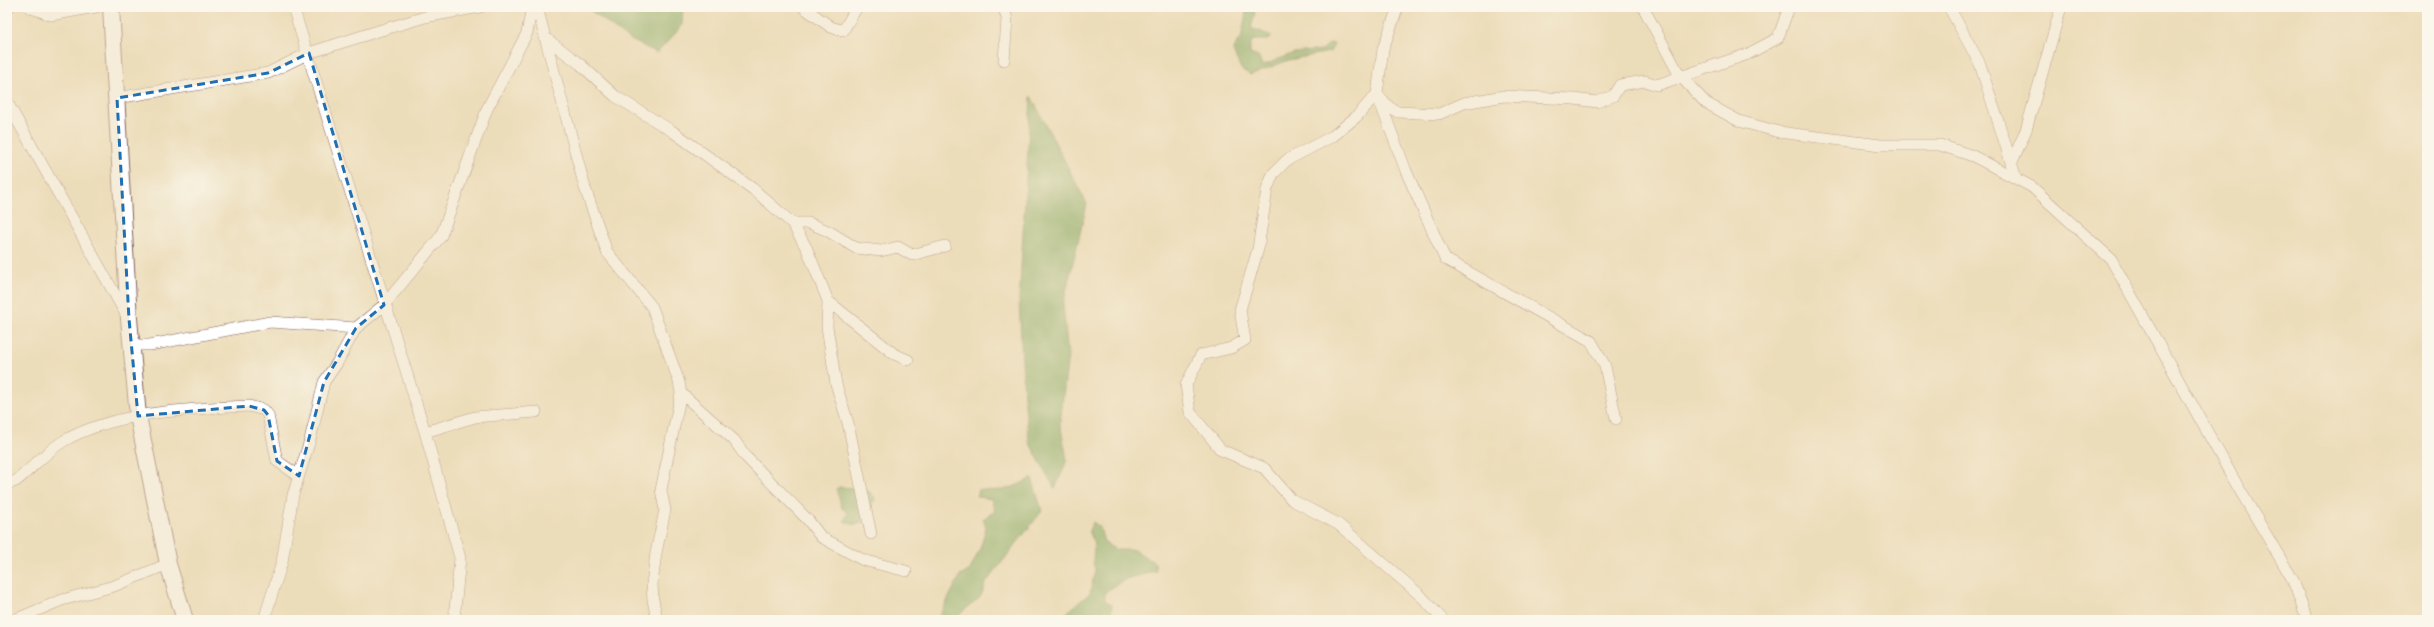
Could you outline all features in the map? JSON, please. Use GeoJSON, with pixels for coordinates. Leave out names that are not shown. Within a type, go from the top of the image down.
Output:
{"type":"FeatureCollection","features":[{"type":"Feature","properties":{"kind":"street"},"geometry":{"type":"LineString","coordinates":[[29,7],[51,15],[96,7]]}},
{"type":"Feature","properties":{"kind":"street"},"geometry":{"type":"LineString","coordinates":[[111,7],[118,98],[129,319],[138,416],[168,564],[185,620]]}},
{"type":"Feature","properties":{"kind":"street"},"geometry":{"type":"LineString","coordinates":[[294,7],[384,305],[425,432],[460,558],[454,620]]}},
{"type":"Feature","properties":{"kind":"street"},"geometry":{"type":"LineString","coordinates":[[118,98],[268,72],[309,53],[425,18],[480,7]]}},
{"type":"Feature","properties":{"kind":"street"},"geometry":{"type":"LineString","coordinates":[[264,620],[282,562],[293,495],[310,440],[324,382],[337,363],[356,328],[384,305],[441,236],[487,109],[527,33],[532,7]]}},
{"type":"Feature","properties":{"kind":"street"},"geometry":{"type":"LineString","coordinates":[[537,7],[585,188],[607,252],[652,307],[676,370],[680,394],[660,490],[665,510],[656,553],[652,584],[653,600],[657,620]]}},
{"type":"Feature","properties":{"kind":"street"},"geometry":{"type":"LineString","coordinates":[[803,7],[831,27],[843,31],[857,7]]}},
{"type":"Feature","properties":{"kind":"street"},"geometry":{"type":"LineString","coordinates":[[1004,7],[1007,19],[1004,60]]}},
{"type":"Feature","properties":{"kind":"street"},"geometry":{"type":"LineString","coordinates":[[1398,7],[1383,49],[1377,94],[1392,136],[1445,259],[1591,341],[1605,366],[1616,419]]}},
{"type":"Feature","properties":{"kind":"street"},"geometry":{"type":"LineString","coordinates":[[1643,7],[1680,76],[1706,103],[1739,121],[1779,132],[1880,146],[1940,145],[1973,156],[2032,187],[2111,259],[2238,487],[2293,580],[2306,620]]}},
{"type":"Feature","properties":{"kind":"street"},"geometry":{"type":"LineString","coordinates":[[1377,94],[1390,108],[1398,112],[1439,114],[1464,102],[1504,96],[1574,99],[1597,102],[1613,96],[1620,85],[1645,82],[1657,84],[1748,54],[1778,38],[1789,7]]}},
{"type":"Feature","properties":{"kind":"street"},"geometry":{"type":"LineString","coordinates":[[1949,7],[1980,64],[2016,178]]}},
{"type":"Feature","properties":{"kind":"street"},"geometry":{"type":"LineString","coordinates":[[2011,164],[2026,130],[2061,7]]}},
{"type":"Feature","properties":{"kind":"street"},"geometry":{"type":"LineString","coordinates":[[544,37],[580,64],[615,96],[672,130],[753,189],[792,223],[807,249],[828,301],[827,327],[836,384],[848,422],[871,534]]}},
{"type":"Feature","properties":{"kind":"street"},"geometry":{"type":"LineString","coordinates":[[1377,94],[1356,117],[1333,136],[1287,160],[1273,174],[1267,189],[1258,249],[1240,310],[1245,340],[1230,348],[1201,355],[1186,385],[1190,412],[1221,450],[1264,468],[1292,500],[1338,524],[1421,596],[1443,620]]}},
{"type":"Feature","properties":{"kind":"street"},"geometry":{"type":"LineString","coordinates":[[7,102],[129,319]]}},
{"type":"Feature","properties":{"kind":"street"},"geometry":{"type":"LineString","coordinates":[[792,223],[809,223],[828,231],[856,248],[880,251],[898,248],[912,254],[945,246]]}},
{"type":"Feature","properties":{"kind":"street"},"geometry":{"type":"LineString","coordinates":[[828,301],[894,354],[908,360]]}},
{"type":"Feature","properties":{"kind":"street"},"geometry":{"type":"LineString","coordinates":[[132,345],[150,345],[270,322],[356,328]]}},
{"type":"Feature","properties":{"kind":"street"},"geometry":{"type":"LineString","coordinates":[[680,394],[734,440],[746,457],[808,520],[821,537],[863,560],[906,571]]}},
{"type":"Feature","properties":{"kind":"street"},"geometry":{"type":"LineString","coordinates":[[7,484],[16,482],[62,442],[97,427],[138,416],[249,406],[264,410],[268,415],[277,461],[299,476]]}},
{"type":"Feature","properties":{"kind":"street"},"geometry":{"type":"LineString","coordinates":[[425,432],[475,417],[536,412]]}},
{"type":"Feature","properties":{"kind":"street"},"geometry":{"type":"LineString","coordinates":[[14,620],[62,600],[114,586],[168,564]]}},
{"type":"Feature","properties":{"kind":"highlighted area"},"geometry":{"type":"Polygon","coordinates":[[[309,53],[384,305],[356,328],[324,382],[299,476],[277,461],[268,415],[264,410],[249,406],[138,416],[129,319],[117,98],[268,73],[309,53]]]}},
{"type":"Feature","properties":{"kind":"green space"},"geometry":{"type":"Polygon","coordinates":[[[586,7],[683,7],[682,26],[657,53],[627,38],[586,7]]]}},
{"type":"Feature","properties":{"kind":"green space"},"geometry":{"type":"Polygon","coordinates":[[[1247,7],[1275,7],[1272,10],[1258,8],[1253,10],[1255,14],[1251,28],[1272,36],[1269,40],[1254,40],[1250,44],[1250,54],[1259,57],[1262,66],[1294,53],[1322,50],[1330,43],[1334,44],[1330,52],[1289,60],[1250,75],[1241,69],[1233,51],[1237,42],[1241,39],[1247,7]]]}},
{"type":"Feature","properties":{"kind":"green space"},"geometry":{"type":"Polygon","coordinates":[[[1031,96],[1087,204],[1063,304],[1068,356],[1060,422],[1067,460],[1055,489],[1029,442],[1024,397],[1019,301],[1031,96]]]}},
{"type":"Feature","properties":{"kind":"green space"},"geometry":{"type":"Polygon","coordinates":[[[1032,478],[1042,511],[985,584],[977,601],[964,610],[956,620],[937,620],[960,576],[970,570],[981,546],[986,527],[983,519],[995,511],[991,499],[977,497],[979,489],[1007,489],[1032,478]]]}},
{"type":"Feature","properties":{"kind":"green space"},"geometry":{"type":"Polygon","coordinates":[[[839,487],[860,488],[873,495],[875,499],[871,506],[867,507],[862,523],[855,525],[844,521],[848,513],[842,508],[836,489],[839,487]]]}},
{"type":"Feature","properties":{"kind":"green space"},"geometry":{"type":"Polygon","coordinates":[[[1093,522],[1100,527],[1104,542],[1118,550],[1135,550],[1155,563],[1156,571],[1126,579],[1105,592],[1105,600],[1112,605],[1111,613],[1104,611],[1098,616],[1090,613],[1088,617],[1091,620],[1039,620],[1057,619],[1090,593],[1095,570],[1093,562],[1094,545],[1089,530],[1093,522]]]}}]}
